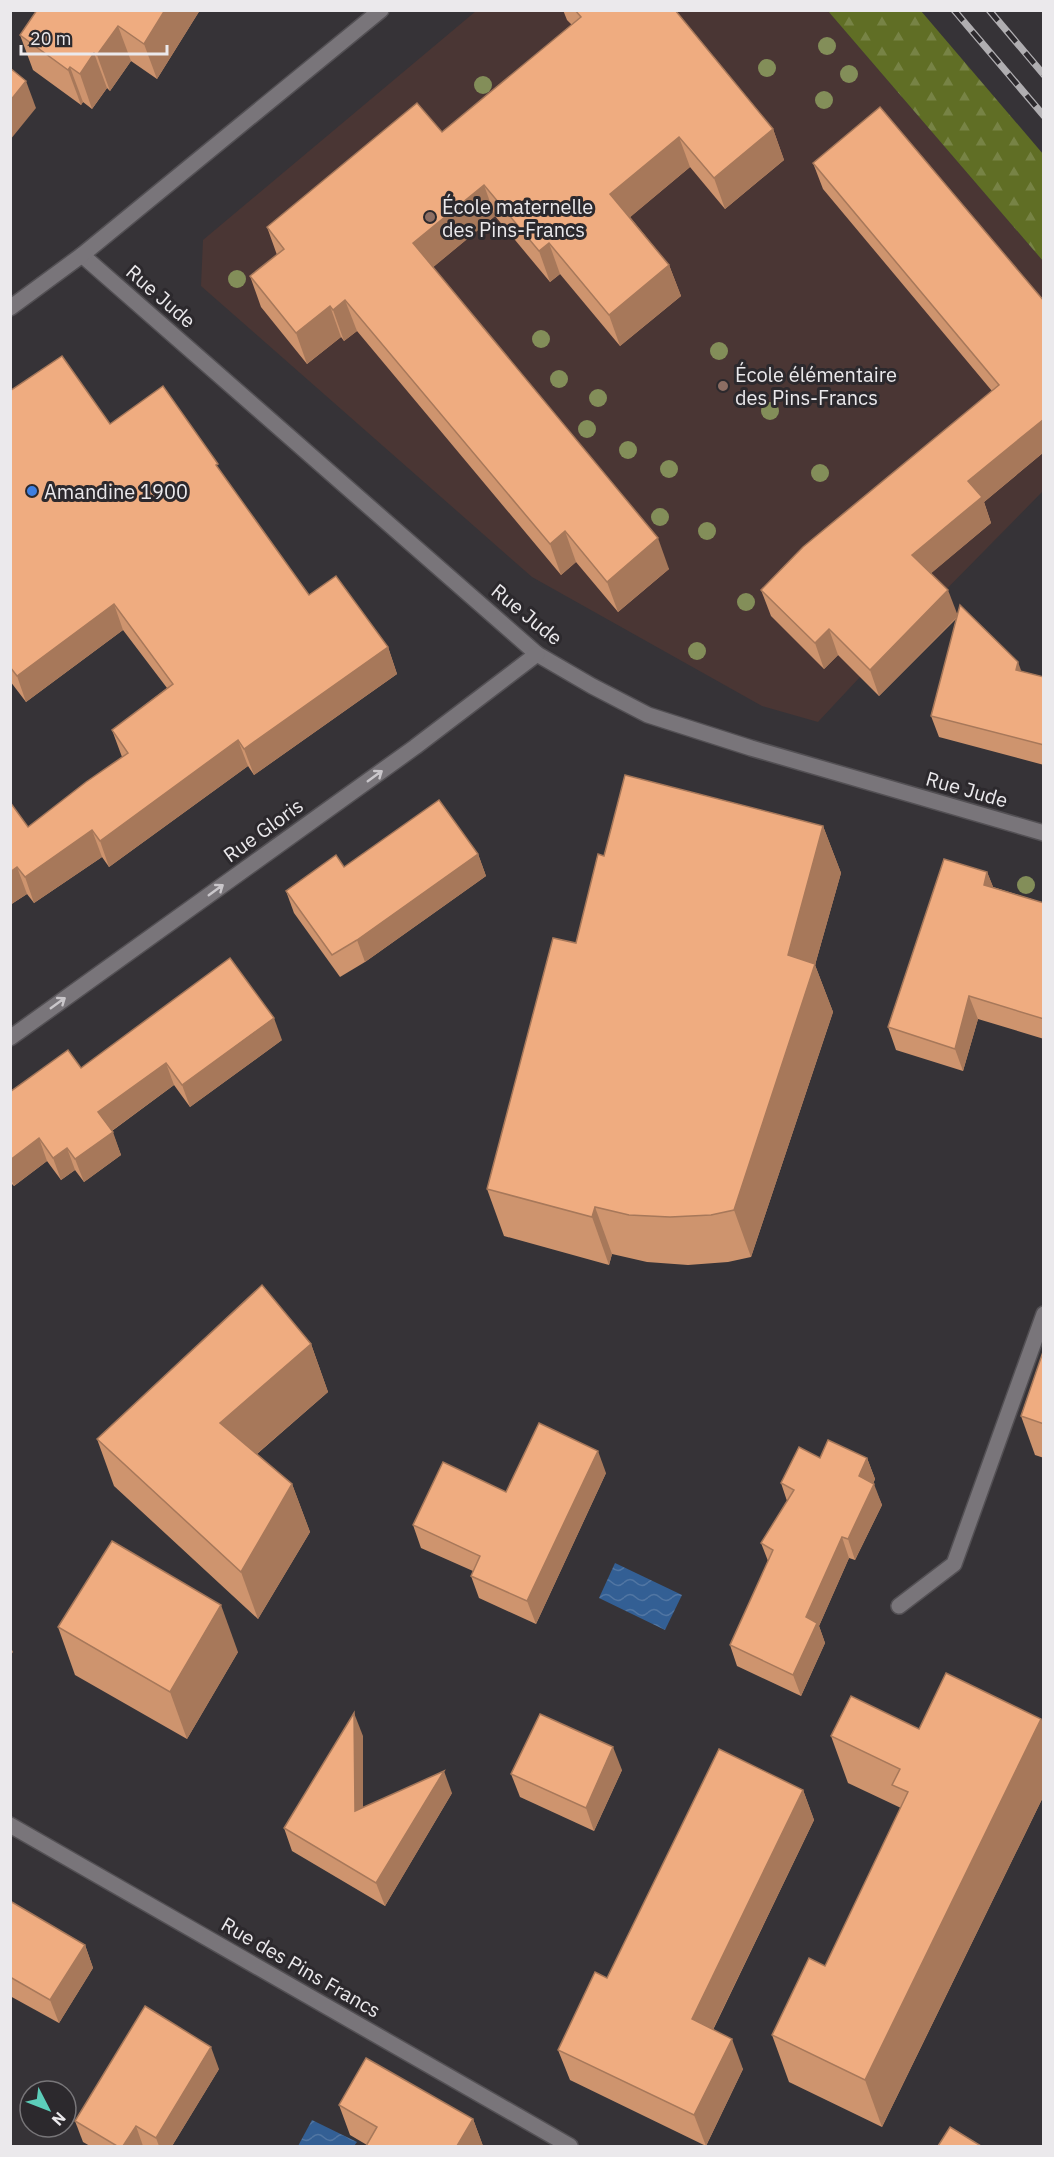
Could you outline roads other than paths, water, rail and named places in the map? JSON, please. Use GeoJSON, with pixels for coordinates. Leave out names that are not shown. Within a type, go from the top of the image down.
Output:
{"type":"FeatureCollection","features":[{"type":"Feature","properties":{"kind":"street"},"geometry":{"type":"LineString","coordinates":[[10,308],[82,255],[381,10]]}},
{"type":"Feature","properties":{"kind":"street","name":"Rue Jude"},"geometry":{"type":"LineString","coordinates":[[82,255],[537,654],[648,715],[752,748],[1044,833]]}},
{"type":"Feature","properties":{"kind":"street","name":"Rue Gloris"},"geometry":{"type":"LineString","coordinates":[[10,1038],[415,747],[537,654]]}},
{"type":"Feature","properties":{"kind":"street"},"geometry":{"type":"LineString","coordinates":[[900,1606],[954,1564],[1044,1314]]}},
{"type":"Feature","properties":{"kind":"street","name":"Rue des Pins Francs"},"geometry":{"type":"LineString","coordinates":[[10,1824],[570,2146]]}},
{"type":"Feature","properties":{"kind":"water"},"geometry":{"type":"Polygon","coordinates":[[[615,1563],[682,1595],[665,1630],[599,1598],[615,1563]]]}},
{"type":"Feature","properties":{"kind":"water"},"geometry":{"type":"Polygon","coordinates":[[[312,2120],[357,2142],[354,2146],[298,2146],[312,2120]]]}},
{"type":"Feature","properties":{"kind":"railway"},"geometry":{"type":"LineString","coordinates":[[954,10],[1044,116]]}},
{"type":"Feature","properties":{"kind":"railway"},"geometry":{"type":"LineString","coordinates":[[989,10],[1044,75]]}},
{"type":"Feature","properties":{"kind":"place","name":"École maternelle des Pins-Francs"},"geometry":{"type":"Point","coordinates":[430,217]}},
{"type":"Feature","properties":{"kind":"place","name":"École élémentaire des Pins-Francs"},"geometry":{"type":"Point","coordinates":[723,386]}},
{"type":"Feature","properties":{"kind":"place","name":"Amandine 1900"},"geometry":{"type":"Point","coordinates":[32,491]}}]}
